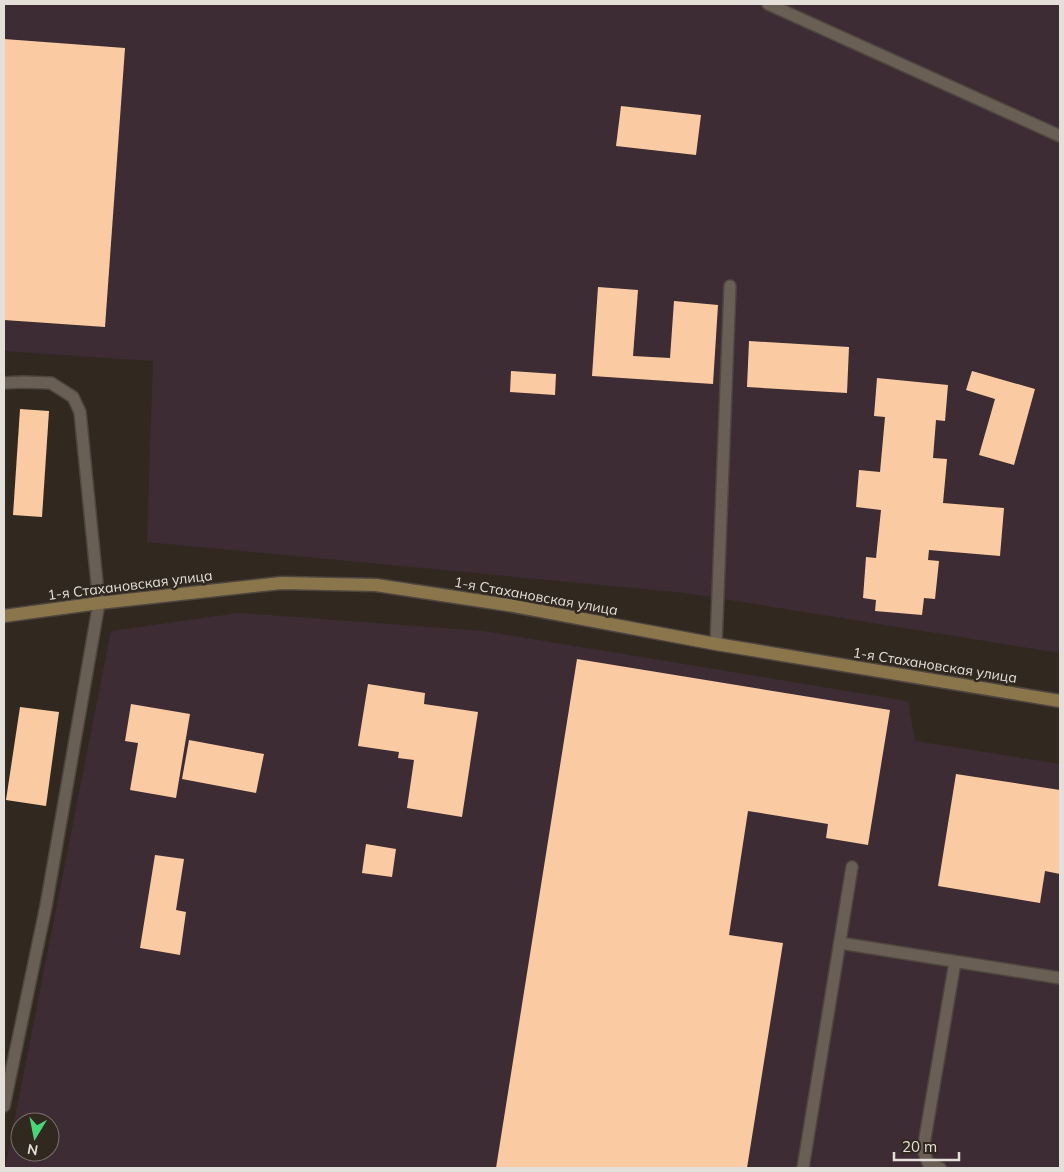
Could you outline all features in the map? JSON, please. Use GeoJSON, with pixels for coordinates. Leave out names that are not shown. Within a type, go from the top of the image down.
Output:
{"type":"FeatureCollection","features":[{"type":"Feature","properties":{"kind":"main road","name":"1-я Стахановская улица"},"geometry":{"type":"LineString","coordinates":[[4,616],[99,603],[281,583],[376,585],[508,605],[716,644],[1060,701]]}},
{"type":"Feature","properties":{"kind":"lane"},"geometry":{"type":"LineString","coordinates":[[768,4],[1060,136]]}},
{"type":"Feature","properties":{"kind":"lane"},"geometry":{"type":"LineString","coordinates":[[716,644],[730,286]]}},
{"type":"Feature","properties":{"kind":"lane"},"geometry":{"type":"LineString","coordinates":[[4,383],[51,383],[73,397],[80,412],[99,603],[46,906],[4,1106]]}},
{"type":"Feature","properties":{"kind":"lane"},"geometry":{"type":"LineString","coordinates":[[803,1168],[852,867]]}},
{"type":"Feature","properties":{"kind":"lane"},"geometry":{"type":"LineString","coordinates":[[840,943],[1060,978]]}},
{"type":"Feature","properties":{"kind":"lane"},"geometry":{"type":"LineString","coordinates":[[940,1168],[928,1163],[923,1150],[955,962]]}},
{"type":"Feature","properties":{"kind":"shaded area"},"geometry":{"type":"Polygon","coordinates":[[[4,4],[1060,4],[1060,653],[686,593],[147,542],[153,361],[4,351],[4,4]]]}},
{"type":"Feature","properties":{"kind":"shaded area"},"geometry":{"type":"Polygon","coordinates":[[[239,613],[483,631],[908,701],[915,741],[1060,764],[1060,1168],[5,1168],[10,1143],[10,1162],[60,1162],[60,1112],[16,1112],[111,631],[239,613]]]}},
{"type":"Feature","properties":{"kind":"building"},"geometry":{"type":"Polygon","coordinates":[[[4,39],[125,48],[105,327],[4,320],[4,39]]]}},
{"type":"Feature","properties":{"kind":"building"},"geometry":{"type":"Polygon","coordinates":[[[621,106],[701,115],[696,155],[616,146],[621,106]]]}},
{"type":"Feature","properties":{"kind":"building"},"geometry":{"type":"Polygon","coordinates":[[[598,287],[638,290],[633,356],[670,358],[674,301],[718,305],[713,384],[592,376],[598,287]]]}},
{"type":"Feature","properties":{"kind":"building"},"geometry":{"type":"Polygon","coordinates":[[[749,341],[849,347],[847,393],[747,387],[749,341]]]}},
{"type":"Feature","properties":{"kind":"building"},"geometry":{"type":"Polygon","coordinates":[[[511,371],[556,374],[555,395],[510,392],[511,371]]]}},
{"type":"Feature","properties":{"kind":"building"},"geometry":{"type":"Polygon","coordinates":[[[972,371],[1035,389],[1014,465],[979,455],[995,399],[966,390],[972,371]]]}},
{"type":"Feature","properties":{"kind":"building"},"geometry":{"type":"Polygon","coordinates":[[[877,378],[948,385],[945,421],[936,420],[933,458],[947,459],[943,503],[1004,508],[1000,556],[929,550],[928,560],[939,561],[935,599],[924,598],[922,615],[875,611],[876,600],[863,598],[866,557],[876,558],[881,510],[856,507],[859,470],[880,472],[885,417],[874,416],[877,378]]]}},
{"type":"Feature","properties":{"kind":"building"},"geometry":{"type":"Polygon","coordinates":[[[20,409],[49,411],[42,517],[13,515],[20,409]]]}},
{"type":"Feature","properties":{"kind":"building"},"geometry":{"type":"Polygon","coordinates":[[[577,659],[890,710],[868,845],[826,838],[828,824],[748,811],[729,935],[783,943],[747,1168],[496,1168],[577,659]]]}},
{"type":"Feature","properties":{"kind":"building"},"geometry":{"type":"Polygon","coordinates":[[[368,684],[425,693],[424,704],[478,712],[462,817],[407,808],[414,760],[398,758],[399,752],[358,746],[368,684]]]}},
{"type":"Feature","properties":{"kind":"building"},"geometry":{"type":"Polygon","coordinates":[[[131,704],[190,714],[176,798],[130,790],[138,743],[125,741],[131,704]]]}},
{"type":"Feature","properties":{"kind":"building"},"geometry":{"type":"Polygon","coordinates":[[[20,707],[59,712],[46,806],[6,800],[20,707]]]}},
{"type":"Feature","properties":{"kind":"building"},"geometry":{"type":"Polygon","coordinates":[[[189,740],[264,754],[256,793],[182,779],[189,740]]]}},
{"type":"Feature","properties":{"kind":"building"},"geometry":{"type":"Polygon","coordinates":[[[956,774],[1060,790],[1060,874],[1045,871],[1040,903],[938,886],[956,774]]]}},
{"type":"Feature","properties":{"kind":"building"},"geometry":{"type":"Polygon","coordinates":[[[366,844],[396,849],[392,877],[362,873],[366,844]]]}},
{"type":"Feature","properties":{"kind":"building"},"geometry":{"type":"Polygon","coordinates":[[[155,855],[184,859],[176,910],[186,912],[180,955],[140,948],[155,855]]]}}]}
